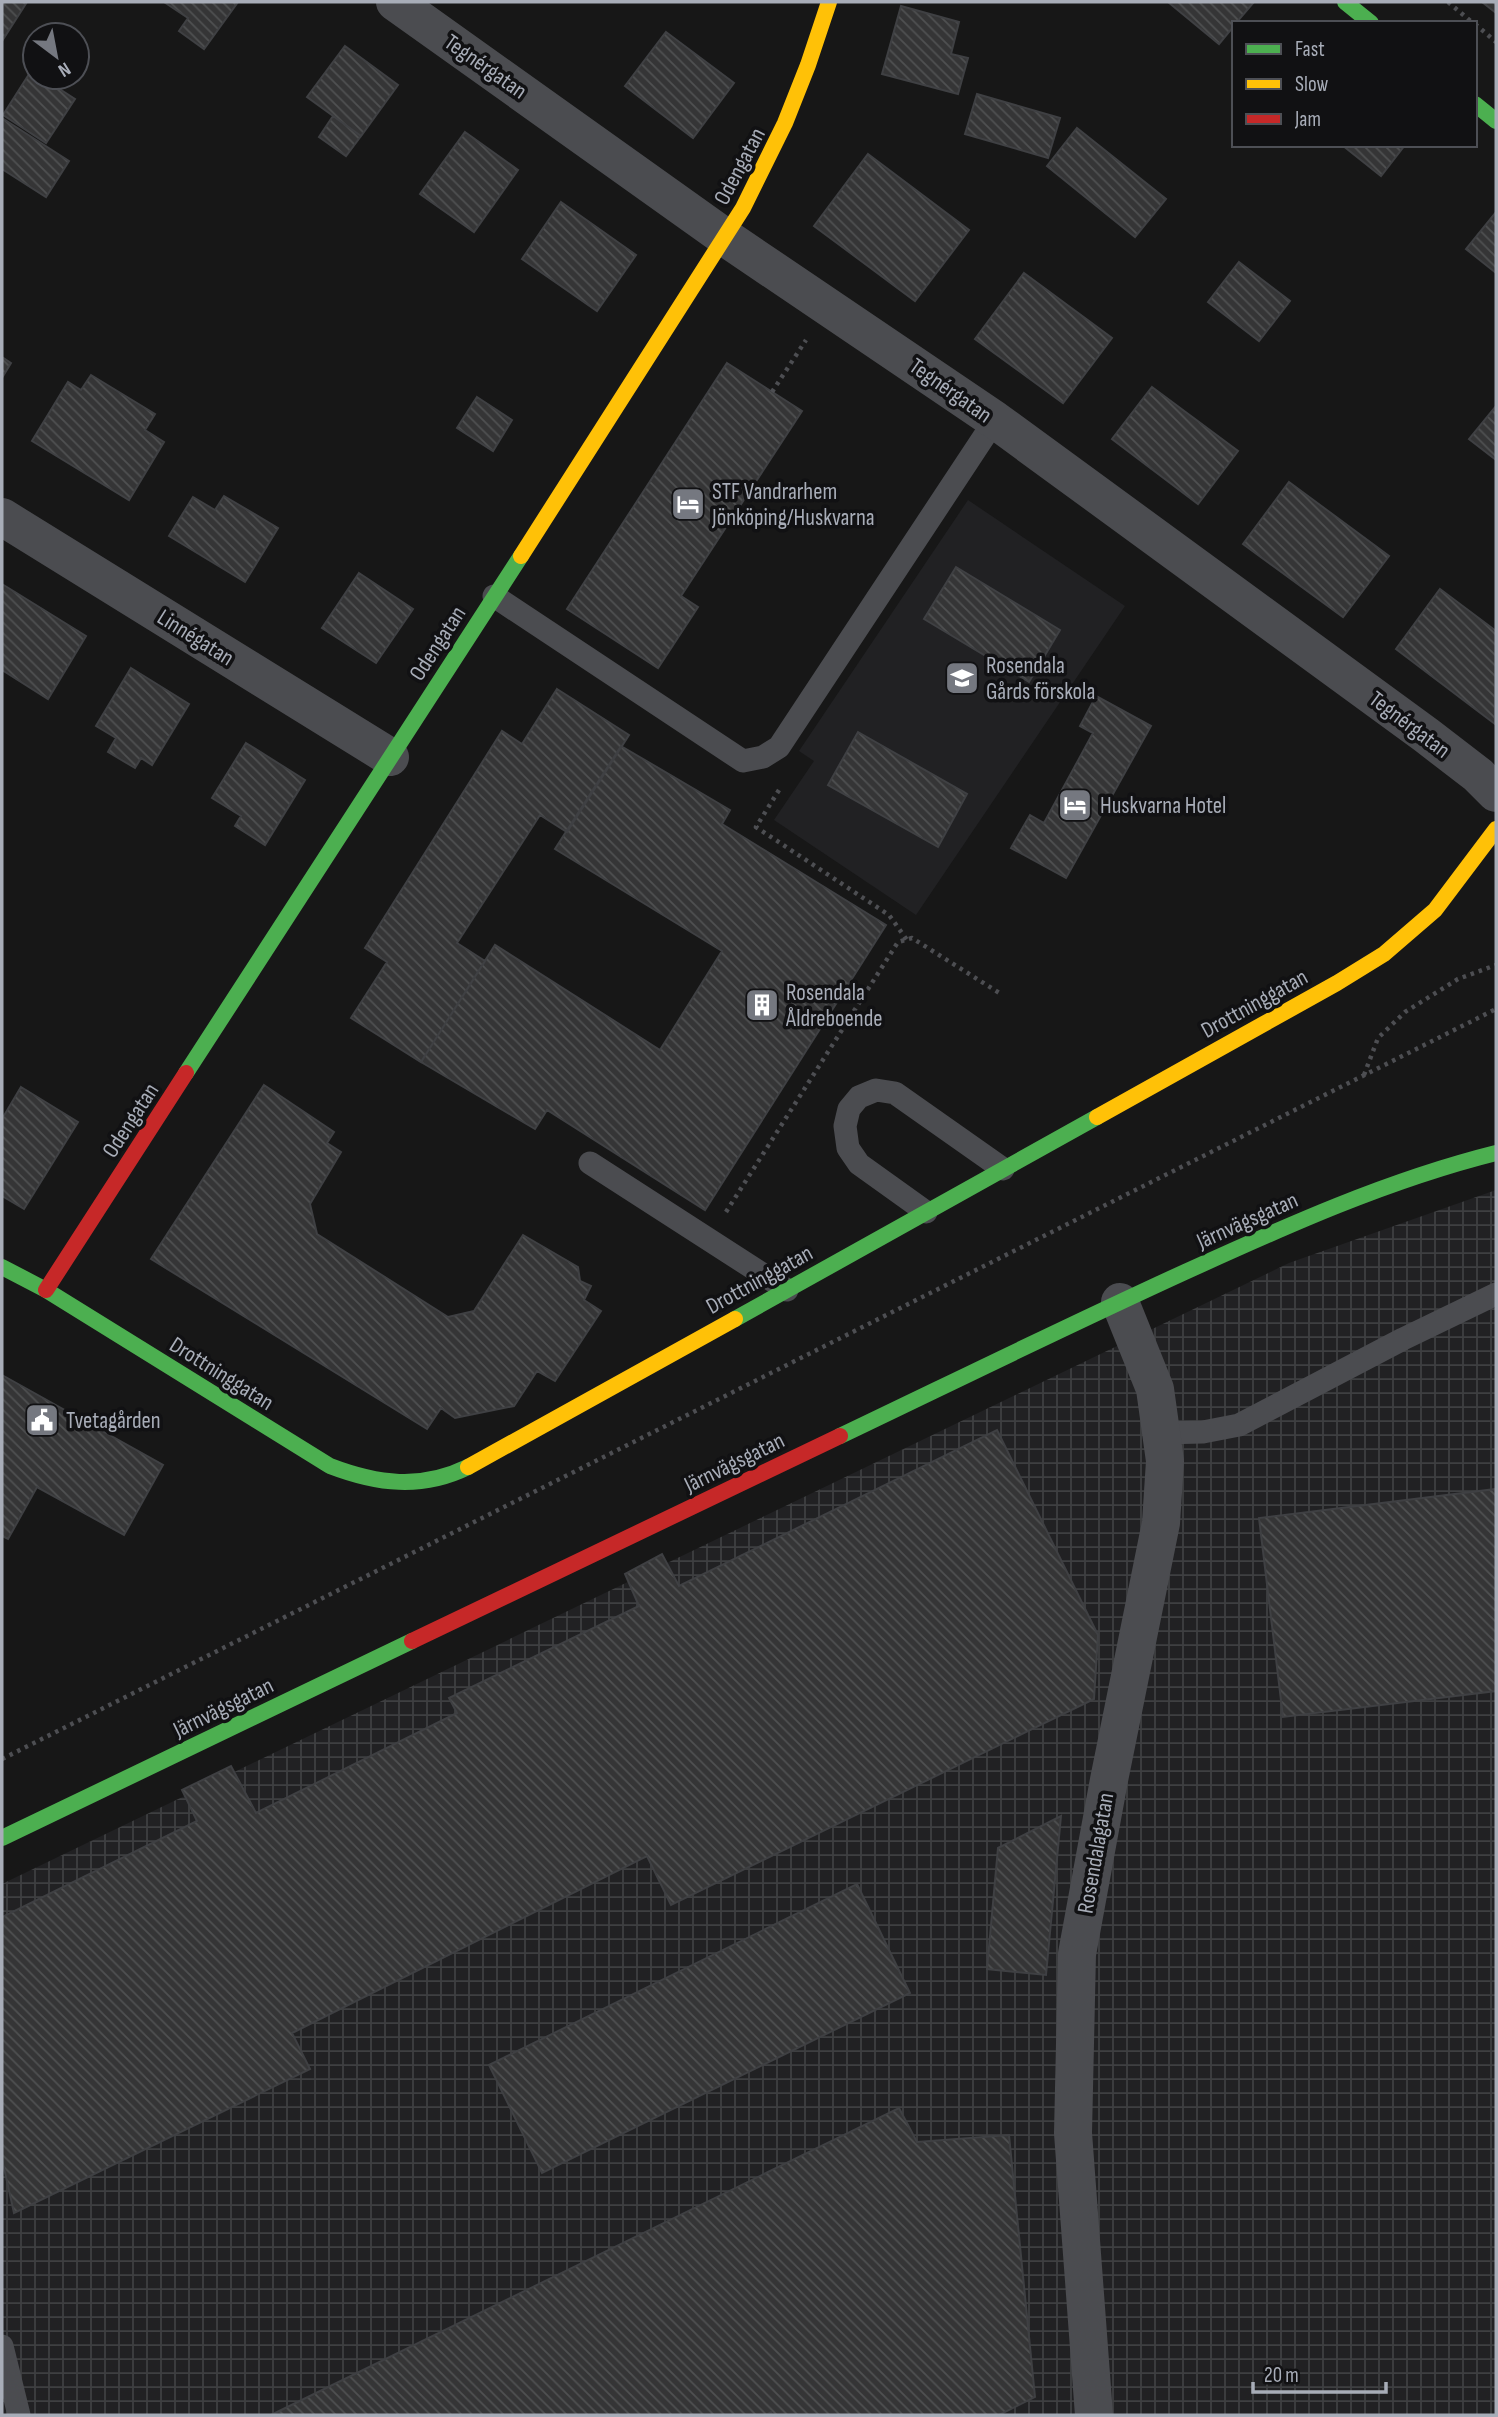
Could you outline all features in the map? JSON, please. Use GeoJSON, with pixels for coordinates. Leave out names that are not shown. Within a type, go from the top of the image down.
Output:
{"type":"FeatureCollection","features":[{"type":"Feature","properties":{"kind":"street","name":"Tegnérgatan"},"geometry":{"type":"LineString","coordinates":[[395,2],[726,238],[995,420],[1426,735],[1478,775],[1496,793]]}},
{"type":"Feature","properties":{"kind":"street","name":"Odengatan"},"geometry":{"type":"LineString","coordinates":[[46,1290],[726,238],[760,181],[788,121],[810,64],[829,2]]}},
{"type":"Feature","properties":{"kind":"street"},"geometry":{"type":"LineString","coordinates":[[1345,2],[1369,21]]}},
{"type":"Feature","properties":{"kind":"street"},"geometry":{"type":"LineString","coordinates":[[1477,106],[1496,121]]}},
{"type":"Feature","properties":{"kind":"street","name":"Linnégatan"},"geometry":{"type":"LineString","coordinates":[[2,517],[390,758]]}},
{"type":"Feature","properties":{"kind":"street","name":"Drottninggatan"},"geometry":{"type":"LineString","coordinates":[[2,1267],[46,1290],[331,1466],[362,1478],[402,1485],[439,1479],[479,1462],[1326,989],[1384,954],[1435,910],[1496,829]]}},
{"type":"Feature","properties":{"kind":"street","name":"Järnvägsgatan"},"geometry":{"type":"LineString","coordinates":[[2,1838],[1120,1302],[1301,1219],[1460,1162],[1496,1153]]}},
{"type":"Feature","properties":{"kind":"street","name":"Rosendalagatan"},"geometry":{"type":"LineString","coordinates":[[1094,2415],[1073,2133],[1077,1954],[1161,1523],[1165,1461],[1155,1389],[1120,1302]]}},
{"type":"Feature","properties":{"kind":"lane"},"geometry":{"type":"LineString","coordinates":[[494,596],[743,761],[763,757],[779,747],[995,420]]}},
{"type":"Feature","properties":{"kind":"lane"},"geometry":{"type":"LineString","coordinates":[[926,1212],[859,1164],[848,1148],[845,1126],[849,1109],[859,1097],[876,1090],[895,1093],[1003,1169]]}},
{"type":"Feature","properties":{"kind":"lane"},"geometry":{"type":"LineString","coordinates":[[590,1163],[787,1290]]}},
{"type":"Feature","properties":{"kind":"lane"},"geometry":{"type":"LineString","coordinates":[[1161,1433],[1203,1432],[1239,1425],[1402,1339],[1496,1294]]}},
{"type":"Feature","properties":{"kind":"lane"},"geometry":{"type":"LineString","coordinates":[[2,2346],[19,2415]]}},
{"type":"Feature","properties":{"kind":"path"},"geometry":{"type":"LineString","coordinates":[[1448,2],[1470,21]]}},
{"type":"Feature","properties":{"kind":"path"},"geometry":{"type":"LineString","coordinates":[[1477,26],[1496,42]]}},
{"type":"Feature","properties":{"kind":"path"},"geometry":{"type":"LineString","coordinates":[[772,392],[805,342]]}},
{"type":"Feature","properties":{"kind":"path"},"geometry":{"type":"LineString","coordinates":[[782,785],[755,827],[889,915],[907,940]]}},
{"type":"Feature","properties":{"kind":"path"},"geometry":{"type":"LineString","coordinates":[[709,1239],[898,942],[912,938],[1001,994]]}},
{"type":"Feature","properties":{"kind":"path"},"geometry":{"type":"LineString","coordinates":[[1364,1075],[1378,1038],[1405,1012],[1458,979],[1496,965]]}},
{"type":"Feature","properties":{"kind":"path"},"geometry":{"type":"LineString","coordinates":[[2,1759],[1496,1009]]}},
{"type":"Feature","properties":{"kind":"shaded area","name":"Rosendala Gårds förskola"},"geometry":{"type":"Polygon","coordinates":[[[968,500],[1125,606],[916,915],[774,820],[814,761],[799,751],[968,500]]]}},
{"type":"Feature","properties":{"kind":"shaded area"},"geometry":{"type":"Polygon","coordinates":[[[1496,1190],[1496,2415],[2,2415],[2,1884],[1289,1263],[1496,1190]]]}},
{"type":"Feature","properties":{"kind":"building"},"geometry":{"type":"Polygon","coordinates":[[[2,2],[27,2],[2,41],[2,2]]]}},
{"type":"Feature","properties":{"kind":"building"},"geometry":{"type":"Polygon","coordinates":[[[164,2],[238,2],[204,49],[179,31],[188,18],[164,2]]]}},
{"type":"Feature","properties":{"kind":"building"},"geometry":{"type":"Polygon","coordinates":[[[1168,2],[1254,2],[1238,21],[1232,21],[1232,28],[1219,44],[1168,2]]]}},
{"type":"Feature","properties":{"kind":"building"},"geometry":{"type":"Polygon","coordinates":[[[1482,2],[1496,2],[1496,13],[1482,2]]]}},
{"type":"Feature","properties":{"kind":"building"},"geometry":{"type":"Polygon","coordinates":[[[901,6],[959,22],[951,54],[968,58],[958,94],[882,74],[901,6]]]}},
{"type":"Feature","properties":{"kind":"building"},"geometry":{"type":"Polygon","coordinates":[[[666,32],[734,83],[693,138],[625,86],[666,32]]]}},
{"type":"Feature","properties":{"kind":"building"},"geometry":{"type":"Polygon","coordinates":[[[345,46],[398,85],[361,136],[307,97],[345,46]]]}},
{"type":"Feature","properties":{"kind":"building"},"geometry":{"type":"Polygon","coordinates":[[[21,87],[21,91],[63,91],[75,99],[46,143],[3,115],[21,87]]]}},
{"type":"Feature","properties":{"kind":"building"},"geometry":{"type":"Polygon","coordinates":[[[977,94],[1060,118],[1048,158],[965,134],[977,94]]]}},
{"type":"Feature","properties":{"kind":"building"},"geometry":{"type":"Polygon","coordinates":[[[333,116],[361,136],[346,156],[319,137],[333,116]]]}},
{"type":"Feature","properties":{"kind":"building"},"geometry":{"type":"Polygon","coordinates":[[[2,118],[69,161],[46,197],[2,169],[2,118]]]}},
{"type":"Feature","properties":{"kind":"building"},"geometry":{"type":"Polygon","coordinates":[[[1077,128],[1166,199],[1135,237],[1047,166],[1077,128]]]}},
{"type":"Feature","properties":{"kind":"building"},"geometry":{"type":"Polygon","coordinates":[[[465,132],[518,170],[474,232],[420,194],[465,132]]]}},
{"type":"Feature","properties":{"kind":"building"},"geometry":{"type":"Polygon","coordinates":[[[1345,147],[1403,147],[1381,176],[1345,147]]]}},
{"type":"Feature","properties":{"kind":"building"},"geometry":{"type":"Polygon","coordinates":[[[868,154],[969,230],[915,301],[814,226],[868,154]]]}},
{"type":"Feature","properties":{"kind":"building"},"geometry":{"type":"Polygon","coordinates":[[[561,202],[636,255],[597,311],[522,259],[561,202]]]}},
{"type":"Feature","properties":{"kind":"building"},"geometry":{"type":"Polygon","coordinates":[[[1496,212],[1496,273],[1466,249],[1496,212]]]}},
{"type":"Feature","properties":{"kind":"building"},"geometry":{"type":"Polygon","coordinates":[[[1239,262],[1290,301],[1259,341],[1208,302],[1239,262]]]}},
{"type":"Feature","properties":{"kind":"building"},"geometry":{"type":"Polygon","coordinates":[[[1024,273],[1112,338],[1063,403],[975,339],[1024,273]]]}},
{"type":"Feature","properties":{"kind":"building"},"geometry":{"type":"Polygon","coordinates":[[[2,357],[11,363],[2,378],[2,357]]]}},
{"type":"Feature","properties":{"kind":"building","name":"STF Vandrarhem Jönköping/Huskvarna"},"geometry":{"type":"Polygon","coordinates":[[[727,363],[802,411],[681,596],[698,607],[658,668],[567,609],[727,363]]]}},
{"type":"Feature","properties":{"kind":"building"},"geometry":{"type":"Polygon","coordinates":[[[91,375],[155,414],[145,430],[164,442],[129,500],[32,441],[68,382],[81,390],[91,375]]]}},
{"type":"Feature","properties":{"kind":"building"},"geometry":{"type":"Polygon","coordinates":[[[1152,387],[1238,451],[1198,504],[1112,439],[1152,387]]]}},
{"type":"Feature","properties":{"kind":"building"},"geometry":{"type":"Polygon","coordinates":[[[477,397],[512,420],[493,451],[457,428],[477,397]]]}},
{"type":"Feature","properties":{"kind":"building"},"geometry":{"type":"Polygon","coordinates":[[[1496,406],[1496,460],[1469,439],[1496,406]]]}},
{"type":"Feature","properties":{"kind":"building"},"geometry":{"type":"Polygon","coordinates":[[[1289,482],[1389,556],[1343,617],[1243,544],[1289,482]]]}},
{"type":"Feature","properties":{"kind":"building"},"geometry":{"type":"Polygon","coordinates":[[[224,496],[278,528],[245,582],[169,536],[193,497],[215,510],[224,496]]]}},
{"type":"Feature","properties":{"kind":"building"},"geometry":{"type":"Polygon","coordinates":[[[956,567],[1060,630],[1029,682],[924,619],[956,567]]]}},
{"type":"Feature","properties":{"kind":"building"},"geometry":{"type":"Polygon","coordinates":[[[359,573],[413,609],[376,663],[322,628],[359,573]]]}},
{"type":"Feature","properties":{"kind":"building"},"geometry":{"type":"Polygon","coordinates":[[[2,584],[86,636],[48,699],[2,670],[2,584]]]}},
{"type":"Feature","properties":{"kind":"building"},"geometry":{"type":"Polygon","coordinates":[[[1440,589],[1496,631],[1495,724],[1396,649],[1440,589]]]}},
{"type":"Feature","properties":{"kind":"building"},"geometry":{"type":"Polygon","coordinates":[[[131,668],[189,704],[152,765],[141,758],[135,768],[108,752],[116,738],[96,726],[131,668]]]}},
{"type":"Feature","properties":{"kind":"building"},"geometry":{"type":"Polygon","coordinates":[[[557,689],[629,735],[567,832],[540,815],[457,943],[485,961],[421,1062],[351,1018],[387,962],[365,948],[502,731],[522,744],[557,689]]]}},
{"type":"Feature","properties":{"kind":"building"},"geometry":{"type":"Polygon","coordinates":[[[1096,696],[1151,726],[1066,878],[1011,848],[1030,815],[1044,823],[1093,733],[1080,726],[1096,696]]]}},
{"type":"Feature","properties":{"kind":"building"},"geometry":{"type":"Polygon","coordinates":[[[858,732],[967,794],[938,847],[828,785],[858,732]]]}},
{"type":"Feature","properties":{"kind":"building"},"geometry":{"type":"Polygon","coordinates":[[[246,743],[305,780],[265,845],[235,826],[241,816],[212,798],[246,743]]]}},
{"type":"Feature","properties":{"kind":"building","name":"Rosendala Åldreboende"},"geometry":{"type":"Polygon","coordinates":[[[621,746],[730,810],[722,824],[886,925],[705,1210],[547,1110],[535,1129],[421,1062],[495,945],[660,1050],[722,951],[555,849],[621,746]]]}},
{"type":"Feature","properties":{"kind":"building"},"geometry":{"type":"Polygon","coordinates":[[[264,1085],[334,1132],[327,1143],[341,1152],[310,1204],[317,1234],[448,1317],[474,1311],[523,1235],[578,1267],[580,1281],[591,1286],[584,1300],[601,1311],[555,1381],[537,1371],[514,1406],[455,1418],[441,1408],[427,1429],[151,1259],[264,1085]]]}},
{"type":"Feature","properties":{"kind":"building"},"geometry":{"type":"Polygon","coordinates":[[[21,1087],[78,1122],[24,1209],[2,1196],[2,1119],[21,1087]]]}},
{"type":"Feature","properties":{"kind":"building","name":"Tvetagården"},"geometry":{"type":"Polygon","coordinates":[[[2,1375],[163,1465],[124,1535],[37,1487],[8,1539],[2,1536],[2,1375]]]}},
{"type":"Feature","properties":{"kind":"building"},"geometry":{"type":"Polygon","coordinates":[[[997,1430],[1098,1635],[1094,1699],[671,1905],[647,1856],[292,2033],[310,2069],[14,2213],[2,2159],[2,1917],[197,1821],[182,1790],[231,1766],[256,1813],[457,1713],[449,1698],[639,1606],[625,1574],[662,1554],[679,1586],[997,1430]]]}},
{"type":"Feature","properties":{"kind":"building"},"geometry":{"type":"Polygon","coordinates":[[[1496,1489],[1496,1691],[1283,1717],[1259,1518],[1496,1489]]]}},
{"type":"Feature","properties":{"kind":"building"},"geometry":{"type":"Polygon","coordinates":[[[1061,1816],[1046,1975],[987,1969],[998,1848],[1061,1816]]]}},
{"type":"Feature","properties":{"kind":"building"},"geometry":{"type":"Polygon","coordinates":[[[857,1884],[910,1993],[542,2173],[489,2065],[857,1884]]]}},
{"type":"Feature","properties":{"kind":"building"},"geometry":{"type":"Polygon","coordinates":[[[899,2108],[917,2142],[1009,2135],[1035,2397],[999,2415],[772,2415],[771,2412],[766,2415],[271,2415],[899,2108]]]}},
{"type":"Feature","properties":{"kind":"traffic: fast"},"geometry":{"type":"LineString","coordinates":[[1345,2],[1369,21]]}},
{"type":"Feature","properties":{"kind":"traffic: fast"},"geometry":{"type":"LineString","coordinates":[[1477,106],[1496,121]]}},
{"type":"Feature","properties":{"kind":"traffic: fast"},"geometry":{"type":"LineString","coordinates":[[186,1073],[521,556]]}},
{"type":"Feature","properties":{"kind":"traffic: fast"},"geometry":{"type":"LineString","coordinates":[[735,1319],[1097,1117]]}},
{"type":"Feature","properties":{"kind":"traffic: fast"},"geometry":{"type":"LineString","coordinates":[[840,1436],[1142,1292],[1299,1221],[1377,1190],[1496,1153]]}},
{"type":"Feature","properties":{"kind":"traffic: fast"},"geometry":{"type":"LineString","coordinates":[[2,1267],[46,1290],[330,1466],[365,1477],[399,1482],[433,1479],[468,1467]]}},
{"type":"Feature","properties":{"kind":"traffic: fast"},"geometry":{"type":"LineString","coordinates":[[2,1838],[412,1641]]}},
{"type":"Feature","properties":{"kind":"traffic: slow"},"geometry":{"type":"LineString","coordinates":[[521,556],[743,208],[785,123],[829,2]]}},
{"type":"Feature","properties":{"kind":"traffic: slow"},"geometry":{"type":"LineString","coordinates":[[1097,1117],[1384,954],[1435,910],[1496,829]]}},
{"type":"Feature","properties":{"kind":"traffic: slow"},"geometry":{"type":"LineString","coordinates":[[468,1467],[735,1319]]}},
{"type":"Feature","properties":{"kind":"traffic: jam"},"geometry":{"type":"LineString","coordinates":[[46,1290],[186,1073]]}},
{"type":"Feature","properties":{"kind":"traffic: jam"},"geometry":{"type":"LineString","coordinates":[[412,1641],[840,1436]]}},
{"type":"Feature","properties":{"kind":"place","name":"STF Vandrarhem Jönköping/Huskvarna"},"geometry":{"type":"Point","coordinates":[688,504]}},
{"type":"Feature","properties":{"kind":"place","name":"Rosendala Gårds förskola"},"geometry":{"type":"Point","coordinates":[962,678]}},
{"type":"Feature","properties":{"kind":"place","name":"Huskvarna Hotel"},"geometry":{"type":"Point","coordinates":[1075,805]}},
{"type":"Feature","properties":{"kind":"place","name":"Rosendala Åldreboende"},"geometry":{"type":"Point","coordinates":[762,1005]}},
{"type":"Feature","properties":{"kind":"place","name":"Tvetagården"},"geometry":{"type":"Point","coordinates":[42,1420]}}]}
